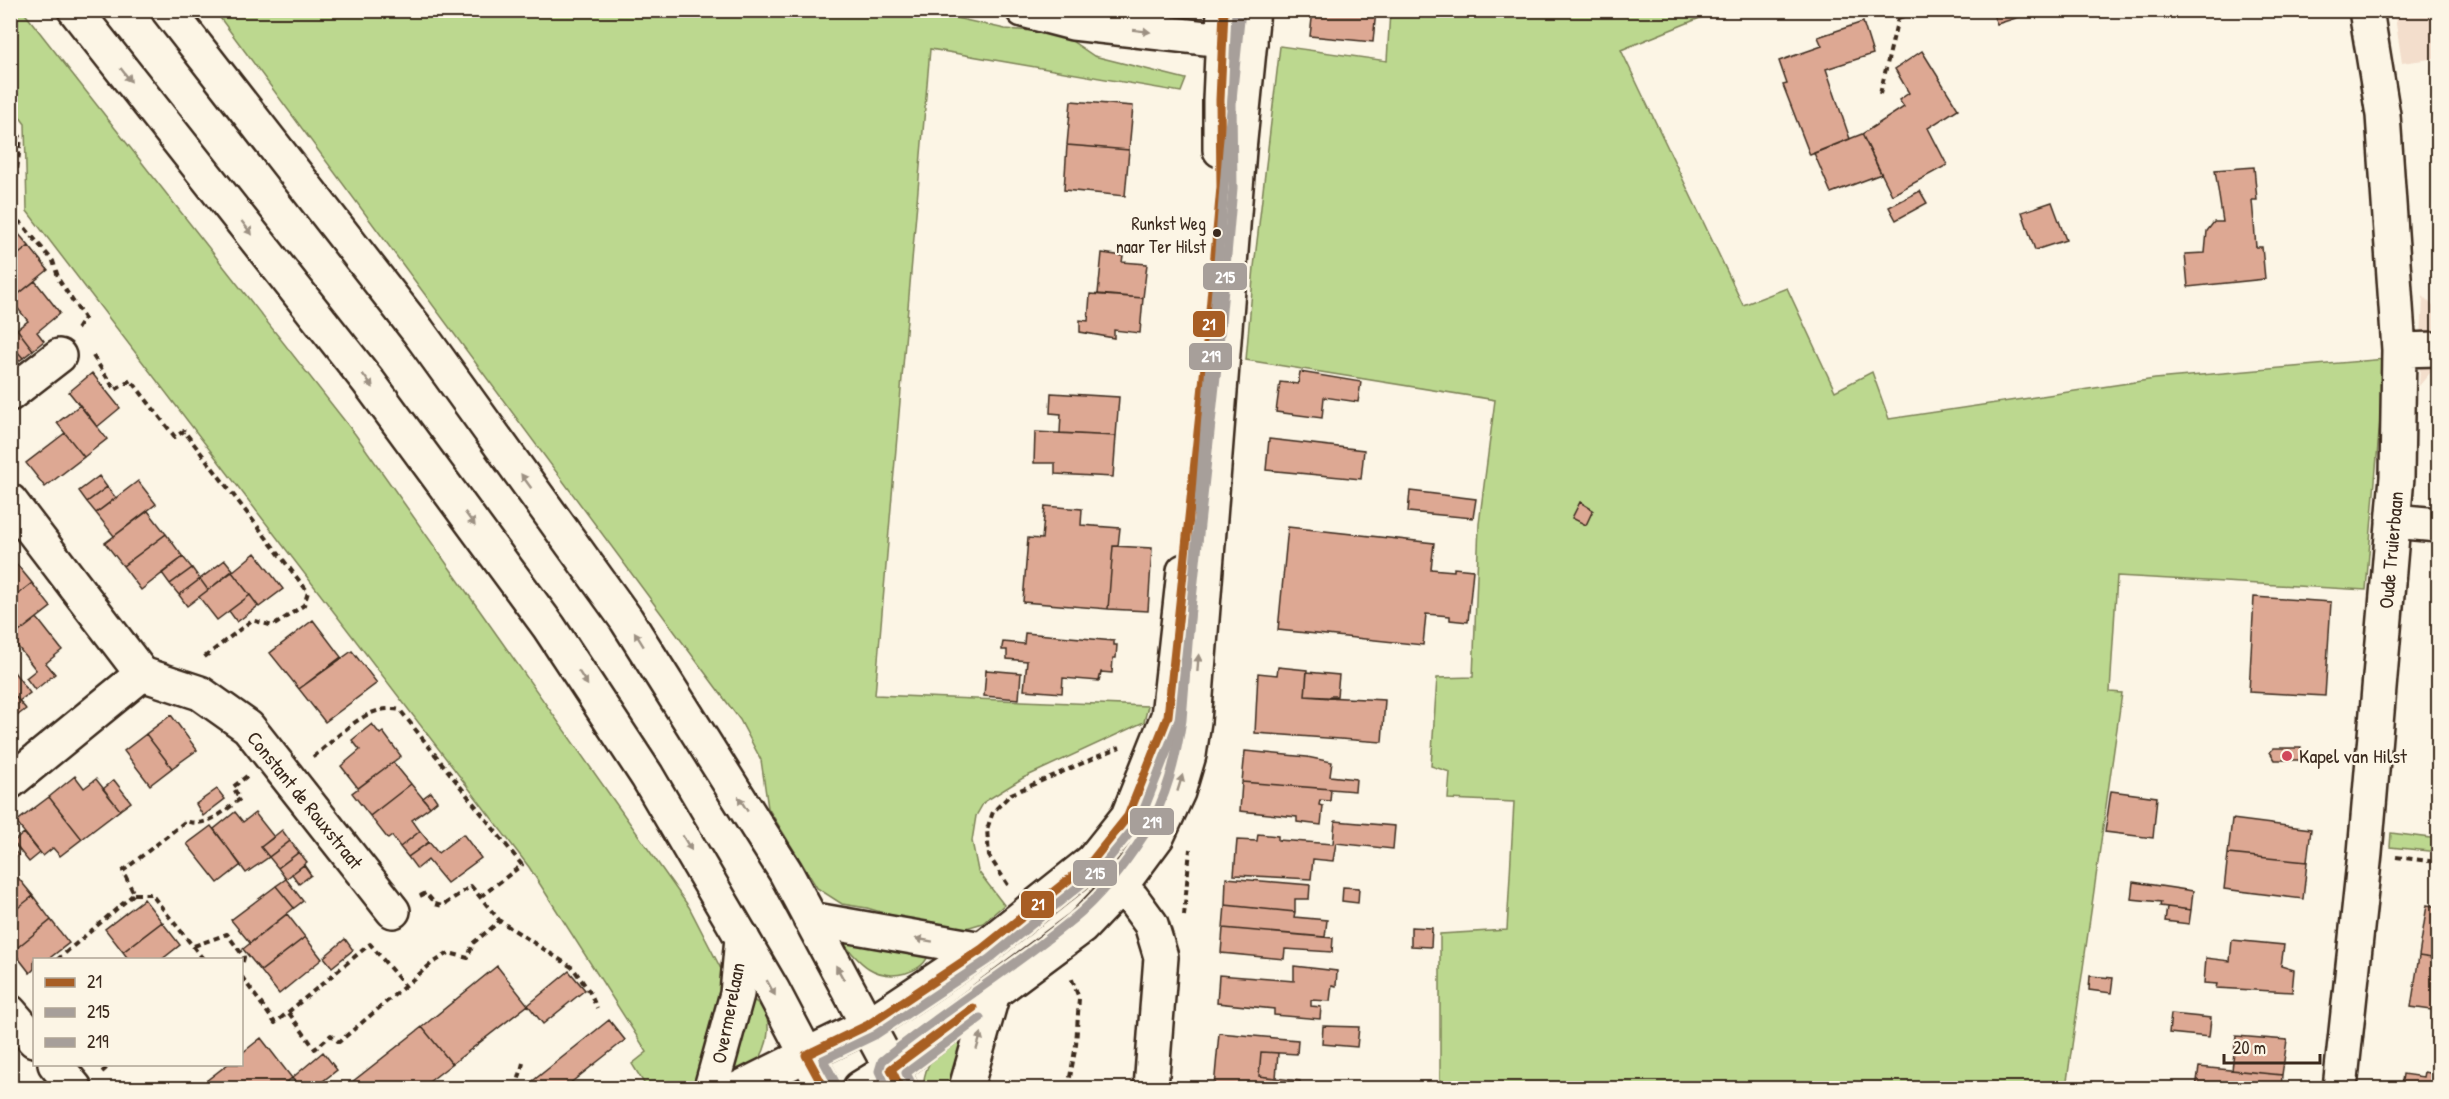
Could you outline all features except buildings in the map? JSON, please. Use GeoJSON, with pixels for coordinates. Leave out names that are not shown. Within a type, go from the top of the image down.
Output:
{"type":"FeatureCollection","features":[{"type":"Feature","properties":{"kind":"main road"},"geometry":{"type":"LineString","coordinates":[[168,10],[418,331],[626,619],[785,871],[896,1079]]}},
{"type":"Feature","properties":{"kind":"main road"},"geometry":{"type":"LineString","coordinates":[[1023,10],[1073,23],[1233,32]]}},
{"type":"Feature","properties":{"kind":"main road"},"geometry":{"type":"LineString","coordinates":[[860,1089],[896,1079],[993,993],[1082,927],[1120,887],[1156,837],[1178,792],[1189,755],[1194,721],[1239,150],[1233,32],[1253,10]]}},
{"type":"Feature","properties":{"kind":"main road","name":"Oude Truierbaan"},"geometry":{"type":"LineString","coordinates":[[2340,1089],[2366,853],[2397,477],[2399,350],[2383,115],[2366,10]]}},
{"type":"Feature","properties":{"kind":"main road"},"geometry":{"type":"LineString","coordinates":[[83,20],[368,381],[549,627],[647,776],[742,937],[824,1089]]}},
{"type":"Feature","properties":{"kind":"main road","name":"Overmerelaan"},"geometry":{"type":"LineString","coordinates":[[740,1089],[868,1025],[982,950],[1092,861],[1128,816],[1168,716],[1205,366],[1221,188],[1220,100],[1233,32]]}},
{"type":"Feature","properties":{"kind":"main road"},"geometry":{"type":"LineString","coordinates":[[2399,350],[2439,349]]}},
{"type":"Feature","properties":{"kind":"main road"},"geometry":{"type":"LineString","coordinates":[[10,394],[59,356]]}},
{"type":"Feature","properties":{"kind":"main road"},"geometry":{"type":"LineString","coordinates":[[10,501],[156,679],[10,782]]}},
{"type":"Feature","properties":{"kind":"main road"},"geometry":{"type":"LineString","coordinates":[[2393,521],[2439,525]]}},
{"type":"Feature","properties":{"kind":"main road","name":"Constant de Rouxstraat"},"geometry":{"type":"LineString","coordinates":[[156,679],[200,693],[248,727],[393,911]]}},
{"type":"Feature","properties":{"kind":"main road"},"geometry":{"type":"LineString","coordinates":[[1092,861],[1132,898],[1150,924],[1161,957],[1151,1089]]}},
{"type":"Feature","properties":{"kind":"main road"},"geometry":{"type":"LineString","coordinates":[[810,919],[982,950]]}},
{"type":"Feature","properties":{"kind":"main road","name":"Overmerelaan"},"geometry":{"type":"LineString","coordinates":[[711,1089],[737,994],[742,937]]}},
{"type":"Feature","properties":{"kind":"main road"},"geometry":{"type":"LineString","coordinates":[[966,1089],[993,993]]}},
{"type":"Feature","properties":{"kind":"main road"},"geometry":{"type":"LineString","coordinates":[[10,1012],[33,1039]]}},
{"type":"Feature","properties":{"kind":"main road"},"geometry":{"type":"LineString","coordinates":[[56,1066],[75,1089]]}},
{"type":"Feature","properties":{"kind":"path"},"geometry":{"type":"LineString","coordinates":[[1892,10],[1898,18]]}},
{"type":"Feature","properties":{"kind":"path"},"geometry":{"type":"LineString","coordinates":[[1898,18],[1920,10]]}},
{"type":"Feature","properties":{"kind":"path"},"geometry":{"type":"LineString","coordinates":[[1880,94],[1898,18]]}},
{"type":"Feature","properties":{"kind":"path"},"geometry":{"type":"LineString","coordinates":[[10,125],[21,138],[11,218],[21,223],[53,261],[59,280],[84,318],[59,356],[68,371],[93,355],[115,390],[130,381],[175,437],[184,431],[308,592],[304,605],[273,626],[252,620],[156,679]]}},
{"type":"Feature","properties":{"kind":"path"},"geometry":{"type":"LineString","coordinates":[[135,894],[123,871],[186,821],[191,823],[212,820],[240,799],[233,787],[279,767],[369,713],[387,707],[400,710],[522,865],[480,897]]}},
{"type":"Feature","properties":{"kind":"path"},"geometry":{"type":"LineString","coordinates":[[1008,885],[989,856],[987,829],[993,812],[1011,794],[1122,746]]}},
{"type":"Feature","properties":{"kind":"path"},"geometry":{"type":"LineString","coordinates":[[1184,925],[1190,842]]}},
{"type":"Feature","properties":{"kind":"path"},"geometry":{"type":"LineString","coordinates":[[2366,853],[2439,862]]}},
{"type":"Feature","properties":{"kind":"path"},"geometry":{"type":"LineString","coordinates":[[393,911],[426,893],[435,904],[442,906],[471,886],[500,921],[573,968],[589,991],[597,1008]]}},
{"type":"Feature","properties":{"kind":"path"},"geometry":{"type":"LineString","coordinates":[[59,958],[135,894],[151,894],[203,958]]}},
{"type":"Feature","properties":{"kind":"path"},"geometry":{"type":"LineString","coordinates":[[289,1013],[315,1049],[331,1035],[339,1042],[431,964],[449,954],[468,957],[473,943],[500,921]]}},
{"type":"Feature","properties":{"kind":"path"},"geometry":{"type":"LineString","coordinates":[[194,946],[228,934],[244,957],[243,962]]}},
{"type":"Feature","properties":{"kind":"path"},"geometry":{"type":"LineString","coordinates":[[243,978],[275,1023],[370,944],[405,986]]}},
{"type":"Feature","properties":{"kind":"path"},"geometry":{"type":"LineString","coordinates":[[1068,1089],[1076,1045],[1079,998],[1070,976]]}},
{"type":"Feature","properties":{"kind":"path"},"geometry":{"type":"LineString","coordinates":[[519,1089],[517,1086],[523,1063]]}},
{"type":"Feature","properties":{"kind":"shaded area"},"geometry":{"type":"Polygon","coordinates":[[[2394,11],[2438,11],[2438,58],[2402,63],[2394,11]]]}},
{"type":"Feature","properties":{"kind":"shaded area"},"geometry":{"type":"Polygon","coordinates":[[[2423,296],[2435,308],[2438,308],[2438,370],[2430,373],[2419,386],[2423,296]]]}},
{"type":"Feature","properties":{"kind":"green space"},"geometry":{"type":"Polygon","coordinates":[[[23,11],[355,434],[689,907],[721,969],[721,1010],[696,1088],[647,1088],[632,1064],[647,1052],[529,867],[27,211],[25,124],[11,105],[10,13],[23,11]]]}},
{"type":"Feature","properties":{"kind":"green space"},"geometry":{"type":"Polygon","coordinates":[[[215,11],[925,11],[1005,29],[1060,33],[1094,56],[1186,79],[1181,92],[930,49],[875,695],[1148,706],[1144,722],[1023,778],[984,802],[976,816],[972,841],[978,871],[1004,905],[983,923],[963,929],[915,922],[867,908],[842,904],[817,888],[768,808],[761,760],[740,720],[215,11]]]}},
{"type":"Feature","properties":{"kind":"green space"},"geometry":{"type":"Polygon","coordinates":[[[1390,11],[1717,11],[1621,50],[1743,305],[1787,288],[1835,391],[1872,372],[1889,419],[2155,379],[2385,359],[2366,590],[2117,576],[2110,692],[2122,693],[2066,1088],[1440,1088],[1440,934],[1507,930],[1514,802],[1448,799],[1450,772],[1431,766],[1437,678],[1473,677],[1479,524],[1495,400],[1246,360],[1254,267],[1280,46],[1387,61],[1390,11]]]}},
{"type":"Feature","properties":{"kind":"green space"},"geometry":{"type":"Polygon","coordinates":[[[2391,833],[2438,839],[2438,852],[2390,847],[2391,833]]]}},
{"type":"Feature","properties":{"kind":"green space"},"geometry":{"type":"Polygon","coordinates":[[[842,941],[925,952],[928,956],[922,965],[906,973],[885,974],[862,963],[842,941]]]}},
{"type":"Feature","properties":{"kind":"green space"},"geometry":{"type":"Polygon","coordinates":[[[755,1001],[766,1014],[767,1042],[751,1068],[725,1083],[750,1003],[755,1001]]]}},
{"type":"Feature","properties":{"kind":"green space"},"geometry":{"type":"Polygon","coordinates":[[[971,1023],[953,1088],[924,1088],[924,1077],[932,1059],[971,1023]]]}},
{"type":"Feature","properties":{"kind":"transit line","name":"21"},"geometry":{"type":"LineString","coordinates":[[824,1088],[806,1055],[868,1025],[982,949],[1092,861],[1128,816],[1168,716],[1205,366],[1221,187],[1220,100],[1224,10]]}},
{"type":"Feature","properties":{"kind":"transit line","name":"219"},"geometry":{"type":"LineString","coordinates":[[887,1088],[879,1071],[882,1061],[1083,910],[1138,844],[1160,806],[1165,792],[1174,763],[1182,720],[1227,149],[1241,10]]}},
{"type":"Feature","properties":{"kind":"transit line","name":"215"},"geometry":{"type":"LineString","coordinates":[[835,1082],[823,1060],[875,1035],[989,959],[1100,869],[1139,822],[1179,720],[1217,367],[1233,188],[1232,100],[1236,11]]}},
{"type":"Feature","properties":{"kind":"transit line","name":"21"},"geometry":{"type":"LineString","coordinates":[[900,1088],[891,1069],[973,1008]]}},
{"type":"Feature","properties":{"kind":"transit line","name":"215"},"geometry":{"type":"LineString","coordinates":[[911,1083],[906,1073],[980,1018]]}},
{"type":"Feature","properties":{"kind":"place","name":"Runkst Weg naar Ter Hilst"},"geometry":{"type":"Point","coordinates":[1217,233]}},
{"type":"Feature","properties":{"kind":"place","name":"Kapel van Hilst"},"geometry":{"type":"Point","coordinates":[2287,756]}}]}
